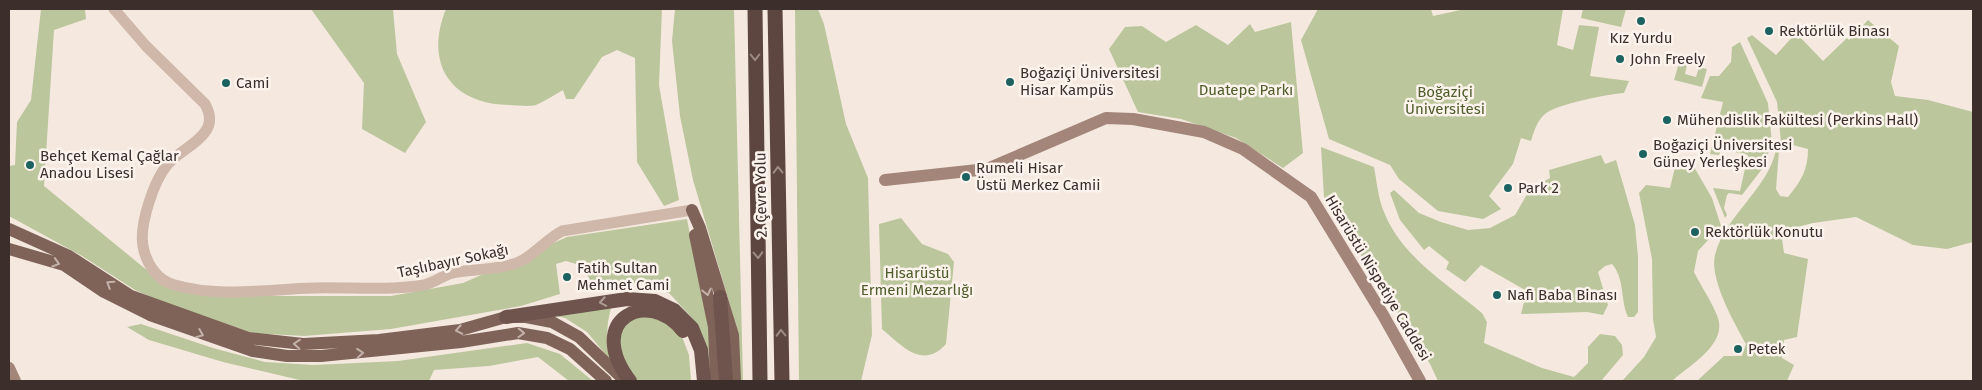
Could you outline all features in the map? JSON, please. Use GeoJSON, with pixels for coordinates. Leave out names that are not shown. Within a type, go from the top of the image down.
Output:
{"type":"FeatureCollection","features":[{"type":"Feature","properties":{"kind":"highway","name":"2. Çevre Yolu"},"geometry":{"type":"LineString","coordinates":[[755,9],[760,381]]}},
{"type":"Feature","properties":{"kind":"highway","name":"2. Çevre Yolu"},"geometry":{"type":"LineString","coordinates":[[775,9],[782,381]]}},
{"type":"Feature","properties":{"kind":"highway"},"geometry":{"type":"LineString","coordinates":[[720,297],[726,381]]}},
{"type":"Feature","properties":{"kind":"highway"},"geometry":{"type":"LineString","coordinates":[[506,317],[627,298],[655,301],[682,317],[698,338],[702,350],[704,381]]}},
{"type":"Feature","properties":{"kind":"highway"},"geometry":{"type":"LineString","coordinates":[[630,381],[618,365],[612,344],[616,325],[626,316],[637,311],[655,313],[671,320],[682,329],[691,346],[697,381]]}},
{"type":"Feature","properties":{"kind":"main road","name":"Hisarüstü Nispetiye Caddesi"},"geometry":{"type":"LineString","coordinates":[[885,180],[987,169],[1106,118],[1134,119],[1204,132],[1243,149],[1311,197],[1383,315],[1420,381]]}},
{"type":"Feature","properties":{"kind":"main road"},"geometry":{"type":"LineString","coordinates":[[692,210],[700,228],[733,335],[735,381]]}},
{"type":"Feature","properties":{"kind":"main road"},"geometry":{"type":"LineString","coordinates":[[692,210],[694,232],[714,327],[716,381]]}},
{"type":"Feature","properties":{"kind":"main road"},"geometry":{"type":"LineString","coordinates":[[9,230],[69,256],[132,296],[248,338],[303,344],[379,340],[460,330],[506,317],[526,318],[552,322],[579,337],[625,381]]}},
{"type":"Feature","properties":{"kind":"main road"},"geometry":{"type":"LineString","coordinates":[[9,249],[64,265],[104,292],[135,309],[211,338],[253,351],[287,356],[321,356],[461,342],[518,333],[547,338],[570,349],[606,381]]}},
{"type":"Feature","properties":{"kind":"main road"},"geometry":{"type":"LineString","coordinates":[[9,368],[15,381]]}},
{"type":"Feature","properties":{"kind":"street","name":"Taşlıbayır Sokağı"},"geometry":{"type":"LineString","coordinates":[[114,9],[146,46],[205,104],[210,112],[210,122],[205,132],[167,165],[144,217],[142,244],[148,263],[157,275],[173,285],[222,292],[324,288],[384,290],[427,284],[452,273],[474,272],[522,261],[548,238],[562,231],[692,210]]}},
{"type":"Feature","properties":{"kind":"green space"},"geometry":{"type":"Polygon","coordinates":[[[41,9],[85,9],[86,19],[54,30],[44,186],[170,289],[218,296],[391,296],[463,283],[567,237],[687,219],[709,331],[710,381],[693,319],[670,294],[650,284],[615,283],[593,286],[583,266],[566,261],[556,264],[560,294],[521,306],[391,329],[304,336],[249,333],[182,312],[135,290],[82,256],[9,216],[9,166],[15,165],[17,122],[31,100],[41,9]]]}},
{"type":"Feature","properties":{"kind":"green space"},"geometry":{"type":"Polygon","coordinates":[[[311,9],[393,9],[397,54],[426,122],[405,153],[362,129],[364,83],[311,9]]]}},
{"type":"Feature","properties":{"kind":"green space"},"geometry":{"type":"Polygon","coordinates":[[[446,9],[662,9],[659,85],[679,200],[664,206],[637,162],[635,58],[617,50],[602,57],[574,99],[566,99],[563,90],[533,106],[488,103],[471,97],[457,88],[447,77],[441,63],[438,47],[440,29],[446,9]]]}},
{"type":"Feature","properties":{"kind":"green space"},"geometry":{"type":"Polygon","coordinates":[[[675,9],[734,9],[743,381],[738,381],[738,332],[693,180],[680,116],[672,41],[675,9]]]}},
{"type":"Feature","properties":{"kind":"green space"},"geometry":{"type":"Polygon","coordinates":[[[795,9],[818,9],[824,24],[846,124],[868,178],[872,335],[861,381],[799,381],[795,9]]]}},
{"type":"Feature","properties":{"kind":"green space","name":"Boğaziçi Üniversitesi"},"geometry":{"type":"Polygon","coordinates":[[[1318,9],[1431,9],[1433,16],[1465,9],[1563,9],[1557,45],[1573,50],[1579,25],[1599,27],[1590,76],[1629,81],[1624,93],[1595,97],[1551,110],[1542,117],[1536,126],[1531,141],[1521,138],[1513,164],[1489,196],[1501,209],[1483,219],[1438,211],[1399,179],[1390,165],[1329,139],[1301,40],[1318,9]]]}},
{"type":"Feature","properties":{"kind":"green space"},"geometry":{"type":"Polygon","coordinates":[[[1583,9],[1626,9],[1621,27],[1581,18],[1583,9]]]}},
{"type":"Feature","properties":{"kind":"green space"},"geometry":{"type":"Polygon","coordinates":[[[1868,20],[1899,46],[1891,82],[1895,96],[1928,100],[1973,112],[1973,242],[1947,249],[1913,245],[1856,217],[1813,223],[1781,231],[1784,253],[1808,259],[1797,337],[1784,340],[1782,358],[1794,365],[1787,381],[1697,381],[1724,356],[1742,356],[1746,344],[1724,301],[1716,276],[1715,255],[1720,240],[1733,219],[1757,189],[1772,164],[1776,150],[1779,150],[1776,189],[1780,196],[1788,197],[1800,180],[1807,163],[1808,149],[1781,142],[1777,102],[1747,38],[1752,35],[1776,55],[1796,33],[1823,61],[1847,38],[1849,40],[1868,20]]]}},
{"type":"Feature","properties":{"kind":"green space","name":"Duatepe Parkı"},"geometry":{"type":"Polygon","coordinates":[[[1291,22],[1303,153],[1283,168],[1236,138],[1181,119],[1138,112],[1109,49],[1125,27],[1142,26],[1166,42],[1196,25],[1228,45],[1250,24],[1255,32],[1291,22]]]}},
{"type":"Feature","properties":{"kind":"green space"},"geometry":{"type":"Polygon","coordinates":[[[1740,42],[1768,103],[1772,143],[1762,169],[1742,195],[1729,193],[1727,195],[1724,208],[1727,215],[1725,218],[1713,188],[1740,191],[1748,155],[1721,149],[1719,155],[1710,154],[1723,102],[1701,98],[1710,76],[1719,76],[1731,62],[1732,47],[1740,42]]]}},
{"type":"Feature","properties":{"kind":"green space"},"geometry":{"type":"Polygon","coordinates":[[[1679,63],[1687,65],[1685,74],[1696,77],[1699,67],[1707,69],[1702,87],[1674,80],[1679,63]]]}},
{"type":"Feature","properties":{"kind":"green space"},"geometry":{"type":"Polygon","coordinates":[[[1321,147],[1374,167],[1380,201],[1392,228],[1413,256],[1482,313],[1487,322],[1484,343],[1542,368],[1574,377],[1588,363],[1588,347],[1600,334],[1615,336],[1622,345],[1623,355],[1601,381],[1438,381],[1430,364],[1324,197],[1321,147]]]}},
{"type":"Feature","properties":{"kind":"green space"},"geometry":{"type":"Polygon","coordinates":[[[1601,155],[1605,164],[1616,160],[1635,225],[1638,257],[1638,312],[1634,317],[1628,317],[1619,276],[1612,264],[1605,266],[1598,272],[1608,305],[1603,315],[1587,312],[1521,314],[1527,291],[1481,265],[1465,282],[1446,269],[1449,262],[1429,246],[1424,250],[1400,220],[1390,193],[1394,190],[1419,213],[1441,222],[1468,230],[1490,228],[1515,215],[1530,189],[1550,178],[1549,170],[1601,155]]]}},
{"type":"Feature","properties":{"kind":"green space"},"geometry":{"type":"Polygon","coordinates":[[[1676,163],[1694,167],[1712,198],[1721,226],[1698,251],[1694,272],[1716,313],[1719,324],[1718,334],[1707,352],[1672,381],[1622,381],[1644,357],[1656,337],[1653,319],[1652,259],[1639,193],[1646,185],[1670,188],[1676,163]]]}},
{"type":"Feature","properties":{"kind":"green space","name":"Hisarüstü Ermeni Mezarlığı"},"geometry":{"type":"Polygon","coordinates":[[[901,218],[922,244],[948,254],[954,262],[946,344],[937,352],[929,355],[913,353],[882,329],[879,224],[901,218]]]}},
{"type":"Feature","properties":{"kind":"green space"},"geometry":{"type":"Polygon","coordinates":[[[611,308],[608,338],[610,352],[616,367],[587,332],[565,318],[545,314],[611,308]]]}},
{"type":"Feature","properties":{"kind":"green space"},"geometry":{"type":"Polygon","coordinates":[[[655,316],[681,334],[689,355],[691,381],[636,381],[621,363],[618,328],[628,319],[655,316]]]}},
{"type":"Feature","properties":{"kind":"green space"},"geometry":{"type":"Polygon","coordinates":[[[141,324],[213,348],[265,362],[314,365],[398,361],[527,343],[560,354],[593,381],[569,381],[538,357],[489,366],[434,370],[429,381],[304,381],[223,362],[149,340],[127,327],[141,324]]]}},
{"type":"Feature","properties":{"kind":"place","name":"Kız Yurdu"},"geometry":{"type":"Point","coordinates":[1641,21]}},
{"type":"Feature","properties":{"kind":"place","name":"Rektörlük Binası"},"geometry":{"type":"Point","coordinates":[1769,31]}},
{"type":"Feature","properties":{"kind":"place","name":"John Freely"},"geometry":{"type":"Point","coordinates":[1620,59]}},
{"type":"Feature","properties":{"kind":"place","name":"Boğaziçi Üniversitesi Hisar Kampüs"},"geometry":{"type":"Point","coordinates":[1010,82]}},
{"type":"Feature","properties":{"kind":"place","name":"Cami"},"geometry":{"type":"Point","coordinates":[226,83]}},
{"type":"Feature","properties":{"kind":"place","name":"Mühendislik Fakültesi (Perkins Hall)"},"geometry":{"type":"Point","coordinates":[1667,120]}},
{"type":"Feature","properties":{"kind":"place","name":"Boğaziçi Üniversitesi Güney Yerleşkesi"},"geometry":{"type":"Point","coordinates":[1643,154]}},
{"type":"Feature","properties":{"kind":"place","name":"Behçet Kemal Çağlar Anadou Lisesi"},"geometry":{"type":"Point","coordinates":[30,165]}},
{"type":"Feature","properties":{"kind":"place","name":"Rumeli Hisar Üstü Merkez Camii"},"geometry":{"type":"Point","coordinates":[966,177]}},
{"type":"Feature","properties":{"kind":"place","name":"Park 2"},"geometry":{"type":"Point","coordinates":[1508,188]}},
{"type":"Feature","properties":{"kind":"place","name":"Rektörlük Konutu"},"geometry":{"type":"Point","coordinates":[1695,232]}},
{"type":"Feature","properties":{"kind":"place","name":"Fatih Sultan Mehmet Cami"},"geometry":{"type":"Point","coordinates":[567,277]}},
{"type":"Feature","properties":{"kind":"place","name":"Nafi Baba Binası"},"geometry":{"type":"Point","coordinates":[1497,295]}},
{"type":"Feature","properties":{"kind":"place","name":"Petek"},"geometry":{"type":"Point","coordinates":[1738,349]}}]}
